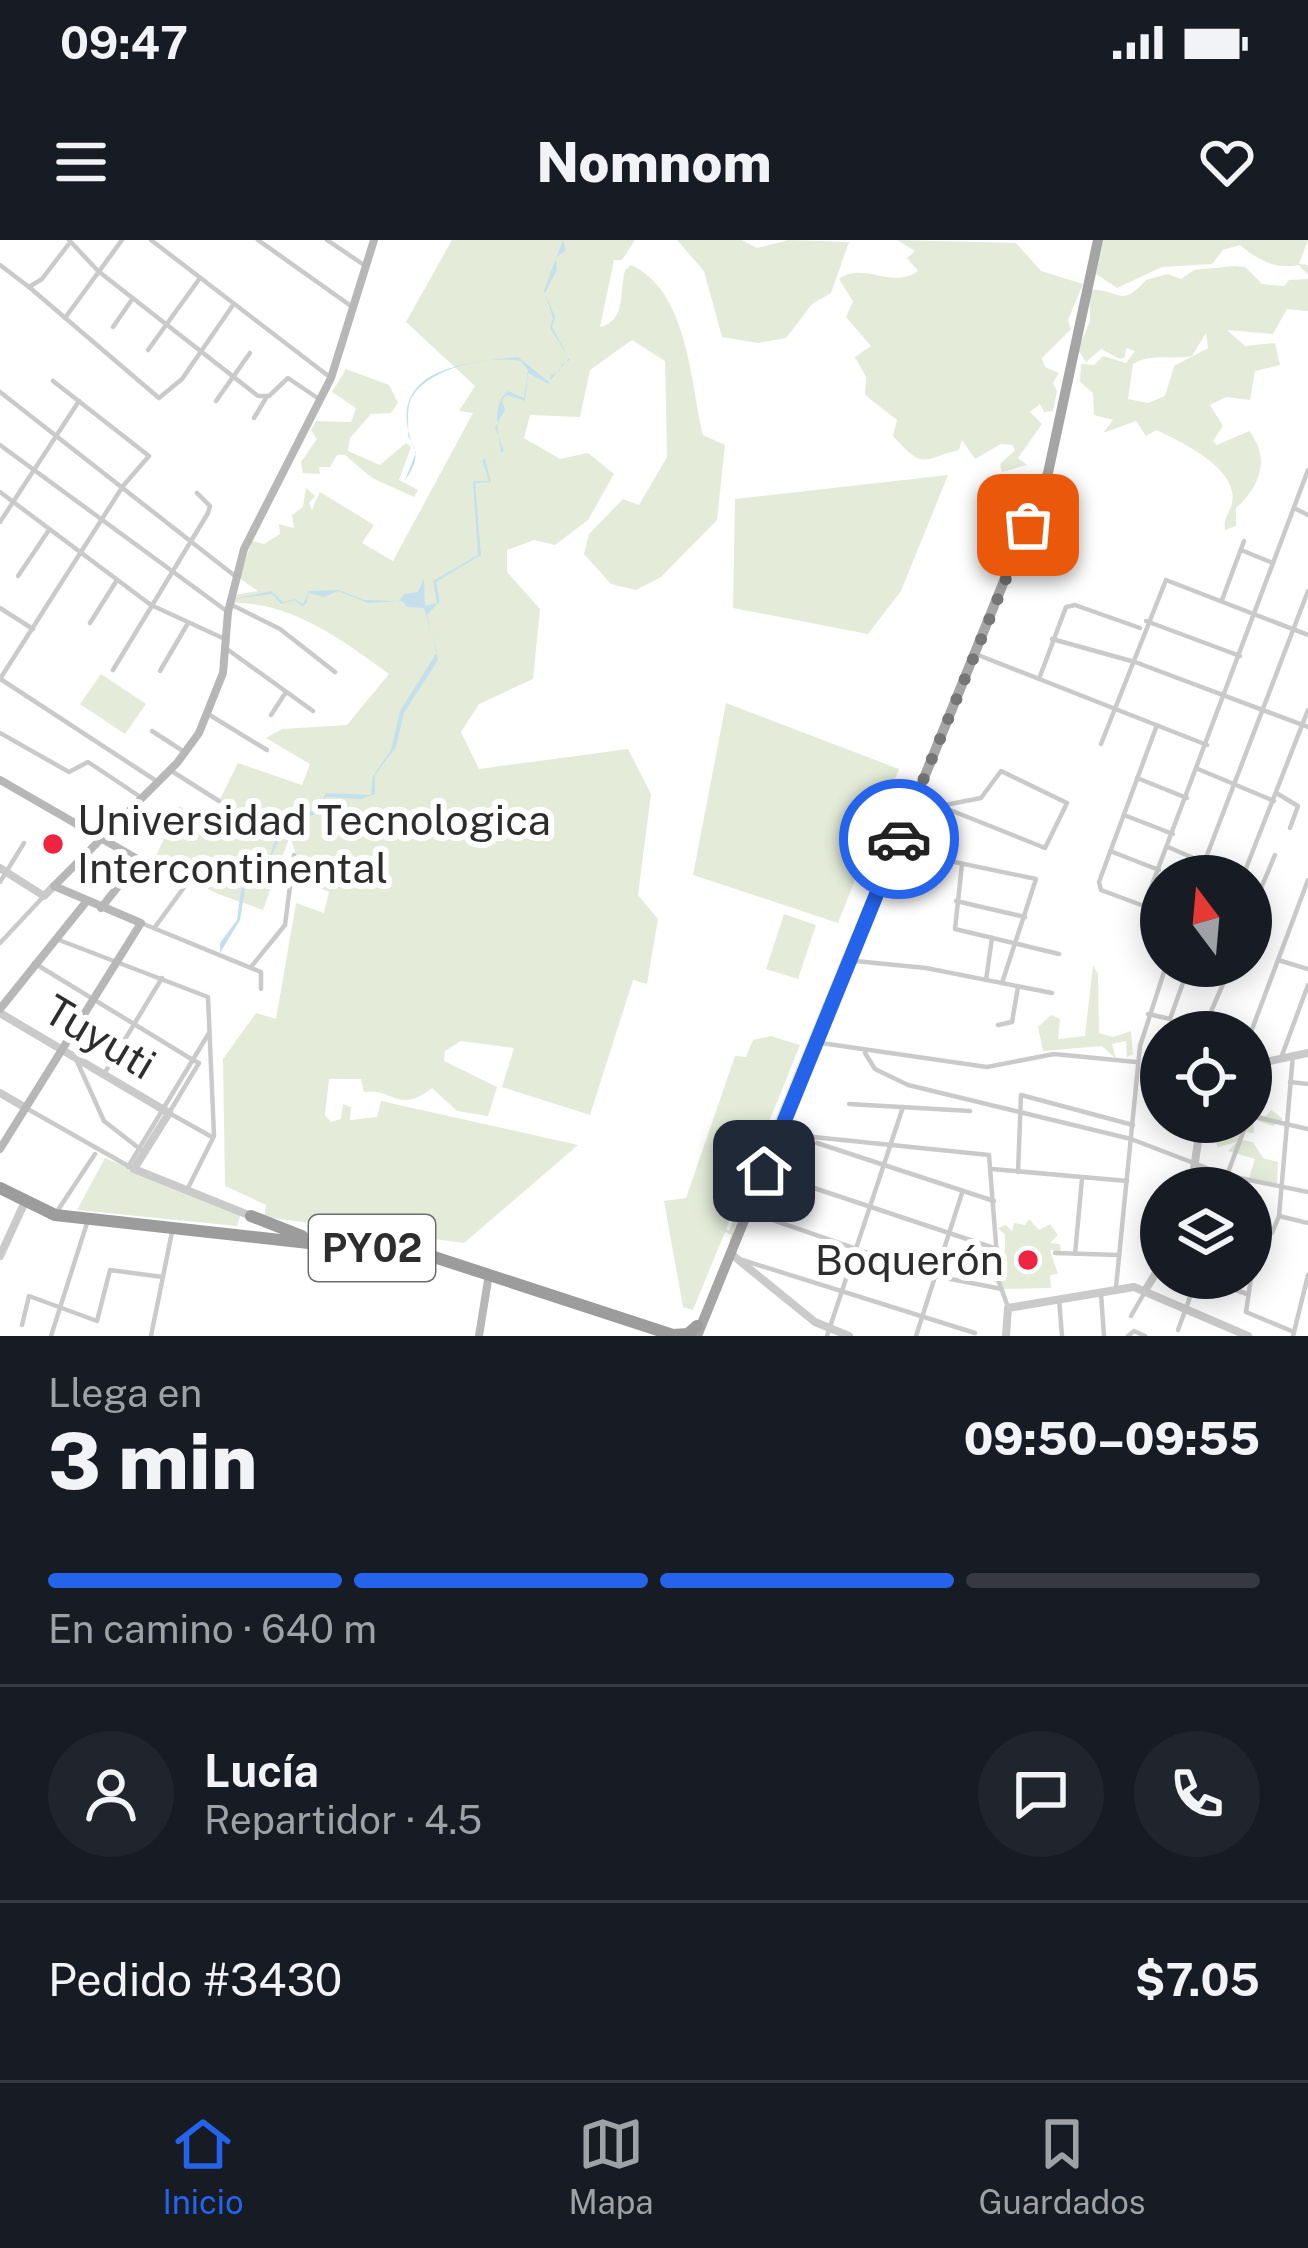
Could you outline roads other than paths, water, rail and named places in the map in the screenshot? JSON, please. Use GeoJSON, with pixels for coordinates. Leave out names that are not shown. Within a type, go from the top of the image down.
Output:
{"type":"FeatureCollection","features":[{"type":"Feature","properties":{"kind":"highway","name":"PY02"},"geometry":{"type":"LineString","coordinates":[[0,1190],[55,1214],[405,1258],[489,1276],[668,1336]]}},
{"type":"Feature","properties":{"kind":"highway","name":"PY02"},"geometry":{"type":"LineString","coordinates":[[0,1190],[54,1219],[234,1235]]}},
{"type":"Feature","properties":{"kind":"highway"},"geometry":{"type":"LineString","coordinates":[[251,1216],[320,1243]]}},
{"type":"Feature","properties":{"kind":"highway","name":"PY02"},"geometry":{"type":"LineString","coordinates":[[251,1237],[406,1252],[531,1287],[668,1336]]}},
{"type":"Feature","properties":{"kind":"highway"},"geometry":{"type":"LineString","coordinates":[[668,1336],[698,1331]]}},
{"type":"Feature","properties":{"kind":"main road"},"geometry":{"type":"LineString","coordinates":[[0,1149],[141,922],[54,886],[170,770],[208,714],[227,645],[235,576],[253,528],[331,378],[356,310],[374,240]]}},
{"type":"Feature","properties":{"kind":"main road"},"geometry":{"type":"LineString","coordinates":[[698,1331],[1048,473],[1098,240]]}},
{"type":"Feature","properties":{"kind":"main road"},"geometry":{"type":"LineString","coordinates":[[0,780],[139,860],[101,908]]}},
{"type":"Feature","properties":{"kind":"main road"},"geometry":{"type":"LineString","coordinates":[[0,1011],[86,902]]}},
{"type":"Feature","properties":{"kind":"main road"},"geometry":{"type":"LineString","coordinates":[[479,1336],[489,1276]]}},
{"type":"Feature","properties":{"kind":"street"},"geometry":{"type":"LineString","coordinates":[[65,318],[122,240]]}},
{"type":"Feature","properties":{"kind":"street"},"geometry":{"type":"LineString","coordinates":[[151,240],[331,378]]}},
{"type":"Feature","properties":{"kind":"street"},"geometry":{"type":"LineString","coordinates":[[258,240],[356,310]]}},
{"type":"Feature","properties":{"kind":"street"},"geometry":{"type":"LineString","coordinates":[[327,240],[369,268]]}},
{"type":"Feature","properties":{"kind":"street"},"geometry":{"type":"LineString","coordinates":[[28,287],[42,279],[68,242],[98,271],[266,398]]}},
{"type":"Feature","properties":{"kind":"street"},"geometry":{"type":"LineString","coordinates":[[0,265],[159,398],[182,379],[233,305]]}},
{"type":"Feature","properties":{"kind":"street"},"geometry":{"type":"LineString","coordinates":[[148,350],[200,278]]}},
{"type":"Feature","properties":{"kind":"street"},"geometry":{"type":"LineString","coordinates":[[113,327],[133,298]]}},
{"type":"Feature","properties":{"kind":"street"},"geometry":{"type":"LineString","coordinates":[[216,401],[250,353]]}},
{"type":"Feature","properties":{"kind":"street"},"geometry":{"type":"LineString","coordinates":[[254,418],[266,398],[289,379],[320,400]]}},
{"type":"Feature","properties":{"kind":"street"},"geometry":{"type":"LineString","coordinates":[[53,381],[148,456],[123,486],[0,679],[158,782]]}},
{"type":"Feature","properties":{"kind":"street"},"geometry":{"type":"LineString","coordinates":[[0,392],[235,576]]}},
{"type":"Feature","properties":{"kind":"street"},"geometry":{"type":"LineString","coordinates":[[0,522],[79,401]]}},
{"type":"Feature","properties":{"kind":"street"},"geometry":{"type":"LineString","coordinates":[[0,446],[171,574],[229,608],[280,629],[335,672]]}},
{"type":"Feature","properties":{"kind":"street"},"geometry":{"type":"LineString","coordinates":[[1165,855],[1308,470]]}},
{"type":"Feature","properties":{"kind":"street"},"geometry":{"type":"LineString","coordinates":[[0,492],[151,605],[227,645],[313,711]]}},
{"type":"Feature","properties":{"kind":"street"},"geometry":{"type":"LineString","coordinates":[[112,670],[193,543],[210,506],[197,493]]}},
{"type":"Feature","properties":{"kind":"street"},"geometry":{"type":"LineString","coordinates":[[1294,508],[1308,515]]}},
{"type":"Feature","properties":{"kind":"street"},"geometry":{"type":"LineString","coordinates":[[18,576],[50,530]]}},
{"type":"Feature","properties":{"kind":"street"},"geometry":{"type":"LineString","coordinates":[[1222,600],[1244,542]]}},
{"type":"Feature","properties":{"kind":"street"},"geometry":{"type":"LineString","coordinates":[[1240,550],[1274,563]]}},
{"type":"Feature","properties":{"kind":"street"},"geometry":{"type":"LineString","coordinates":[[90,623],[117,580]]}},
{"type":"Feature","properties":{"kind":"street"},"geometry":{"type":"LineString","coordinates":[[1100,744],[1129,662],[1166,580],[1308,635]]}},
{"type":"Feature","properties":{"kind":"street"},"geometry":{"type":"LineString","coordinates":[[1208,855],[1308,591]]}},
{"type":"Feature","properties":{"kind":"street"},"geometry":{"type":"LineString","coordinates":[[1039,679],[1063,610],[1076,605],[1143,629]]}},
{"type":"Feature","properties":{"kind":"street"},"geometry":{"type":"LineString","coordinates":[[0,608],[33,629]]}},
{"type":"Feature","properties":{"kind":"street"},"geometry":{"type":"LineString","coordinates":[[1146,621],[1240,656]]}},
{"type":"Feature","properties":{"kind":"street"},"geometry":{"type":"LineString","coordinates":[[160,671],[188,623]]}},
{"type":"Feature","properties":{"kind":"street"},"geometry":{"type":"LineString","coordinates":[[1052,638],[1305,726]]}},
{"type":"Feature","properties":{"kind":"street"},"geometry":{"type":"LineString","coordinates":[[975,653],[1207,745]]}},
{"type":"Feature","properties":{"kind":"street"},"geometry":{"type":"LineString","coordinates":[[271,715],[286,692]]}},
{"type":"Feature","properties":{"kind":"street"},"geometry":{"type":"LineString","coordinates":[[1252,855],[1308,710]]}},
{"type":"Feature","properties":{"kind":"street"},"geometry":{"type":"LineString","coordinates":[[208,714],[267,750]]}},
{"type":"Feature","properties":{"kind":"street"},"geometry":{"type":"LineString","coordinates":[[1140,905],[1101,890],[1110,851],[1157,725]]}},
{"type":"Feature","properties":{"kind":"street"},"geometry":{"type":"LineString","coordinates":[[152,731],[185,753]]}},
{"type":"Feature","properties":{"kind":"street"},"geometry":{"type":"LineString","coordinates":[[0,733],[69,772],[88,762],[142,798]]}},
{"type":"Feature","properties":{"kind":"street"},"geometry":{"type":"LineString","coordinates":[[1198,769],[1298,806],[1290,829]]}},
{"type":"Feature","properties":{"kind":"street"},"geometry":{"type":"LineString","coordinates":[[170,770],[219,801]]}},
{"type":"Feature","properties":{"kind":"street"},"geometry":{"type":"LineString","coordinates":[[916,797],[1045,848],[1066,800],[1001,771],[979,799],[940,806]]}},
{"type":"Feature","properties":{"kind":"street"},"geometry":{"type":"LineString","coordinates":[[1138,778],[1187,798]]}},
{"type":"Feature","properties":{"kind":"street"},"geometry":{"type":"LineString","coordinates":[[1124,815],[1173,834]]}},
{"type":"Feature","properties":{"kind":"street"},"geometry":{"type":"LineString","coordinates":[[901,835],[921,855],[1034,876],[1037,882],[1002,982]]}},
{"type":"Feature","properties":{"kind":"street"},"geometry":{"type":"LineString","coordinates":[[0,882],[3,870],[24,842]]}},
{"type":"Feature","properties":{"kind":"street"},"geometry":{"type":"LineString","coordinates":[[1168,847],[1188,855]]}},
{"type":"Feature","properties":{"kind":"street"},"geometry":{"type":"LineString","coordinates":[[1110,851],[1140,862]]}},
{"type":"Feature","properties":{"kind":"street"},"geometry":{"type":"LineString","coordinates":[[250,967],[273,934],[284,927],[294,855]]}},
{"type":"Feature","properties":{"kind":"street"},"geometry":{"type":"LineString","coordinates":[[1272,861],[1275,855]]}},
{"type":"Feature","properties":{"kind":"street"},"geometry":{"type":"LineString","coordinates":[[139,860],[184,886],[155,927]]}},
{"type":"Feature","properties":{"kind":"street"},"geometry":{"type":"LineString","coordinates":[[962,864],[955,929],[1059,954]]}},
{"type":"Feature","properties":{"kind":"street"},"geometry":{"type":"LineString","coordinates":[[3,870],[44,896]]}},
{"type":"Feature","properties":{"kind":"street"},"geometry":{"type":"LineString","coordinates":[[1259,1011],[1308,880]]}},
{"type":"Feature","properties":{"kind":"street"},"geometry":{"type":"LineString","coordinates":[[0,943],[54,886]]}},
{"type":"Feature","properties":{"kind":"street"},"geometry":{"type":"LineString","coordinates":[[956,902],[1025,917]]}},
{"type":"Feature","properties":{"kind":"street"},"geometry":{"type":"LineString","coordinates":[[141,922],[264,974],[261,989]]}},
{"type":"Feature","properties":{"kind":"street"},"geometry":{"type":"LineString","coordinates":[[54,938],[208,997],[214,1138],[188,1190]]}},
{"type":"Feature","properties":{"kind":"street"},"geometry":{"type":"LineString","coordinates":[[986,980],[992,938]]}},
{"type":"Feature","properties":{"kind":"street"},"geometry":{"type":"LineString","coordinates":[[1278,960],[1308,970]]}},
{"type":"Feature","properties":{"kind":"street"},"geometry":{"type":"LineString","coordinates":[[849,961],[1052,993]]}},
{"type":"Feature","properties":{"kind":"street"},"geometry":{"type":"LineString","coordinates":[[34,963],[199,1063],[131,1168]]}},
{"type":"Feature","properties":{"kind":"street"},"geometry":{"type":"LineString","coordinates":[[104,1074],[162,978]]}},
{"type":"Feature","properties":{"kind":"street"},"geometry":{"type":"LineString","coordinates":[[1281,1058],[1308,985]]}},
{"type":"Feature","properties":{"kind":"street"},"geometry":{"type":"LineString","coordinates":[[998,1025],[1012,1022],[1018,987]]}},
{"type":"Feature","properties":{"kind":"street","name":"Tuyuti"},"geometry":{"type":"LineString","coordinates":[[0,1011],[166,1111]]}},
{"type":"Feature","properties":{"kind":"street"},"geometry":{"type":"LineString","coordinates":[[193,1060],[210,1031]]}},
{"type":"Feature","properties":{"kind":"street"},"geometry":{"type":"LineString","coordinates":[[816,1042],[865,1053],[987,1067],[1054,1054],[1138,1062]]}},
{"type":"Feature","properties":{"kind":"street"},"geometry":{"type":"LineString","coordinates":[[1116,1288],[1140,1052]]}},
{"type":"Feature","properties":{"kind":"street"},"geometry":{"type":"LineString","coordinates":[[865,1053],[875,1069],[908,1085],[1131,1139],[1203,1167]]}},
{"type":"Feature","properties":{"kind":"street"},"geometry":{"type":"LineString","coordinates":[[1272,1060],[1308,1053]]}},
{"type":"Feature","properties":{"kind":"street"},"geometry":{"type":"LineString","coordinates":[[1272,1232],[1279,1216],[1293,1055]]}},
{"type":"Feature","properties":{"kind":"street"},"geometry":{"type":"LineString","coordinates":[[76,1058],[104,1121],[140,1149]]}},
{"type":"Feature","properties":{"kind":"street"},"geometry":{"type":"LineString","coordinates":[[1291,1082],[1308,1084]]}},
{"type":"Feature","properties":{"kind":"street"},"geometry":{"type":"LineString","coordinates":[[0,1093],[96,1152],[251,1216]]}},
{"type":"Feature","properties":{"kind":"street"},"geometry":{"type":"LineString","coordinates":[[1018,1172],[1018,1112],[1025,1094],[1132,1125]]}},
{"type":"Feature","properties":{"kind":"street"},"geometry":{"type":"LineString","coordinates":[[849,1104],[970,1111]]}},
{"type":"Feature","properties":{"kind":"street"},"geometry":{"type":"LineString","coordinates":[[828,1333],[903,1107]]}},
{"type":"Feature","properties":{"kind":"street"},"geometry":{"type":"LineString","coordinates":[[166,1111],[214,1138]]}},
{"type":"Feature","properties":{"kind":"street"},"geometry":{"type":"LineString","coordinates":[[131,1168],[166,1111]]}},
{"type":"Feature","properties":{"kind":"street"},"geometry":{"type":"LineString","coordinates":[[1272,1122],[1308,1129]]}},
{"type":"Feature","properties":{"kind":"street"},"geometry":{"type":"LineString","coordinates":[[779,1132],[994,1201]]}},
{"type":"Feature","properties":{"kind":"street"},"geometry":{"type":"LineString","coordinates":[[807,1140],[987,1154],[1008,1308],[1006,1336]]}},
{"type":"Feature","properties":{"kind":"street"},"geometry":{"type":"LineString","coordinates":[[1197,1165],[1199,1143]]}},
{"type":"Feature","properties":{"kind":"street"},"geometry":{"type":"LineString","coordinates":[[55,1214],[96,1152]]}},
{"type":"Feature","properties":{"kind":"street"},"geometry":{"type":"LineString","coordinates":[[992,1169],[1127,1181]]}},
{"type":"Feature","properties":{"kind":"street"},"geometry":{"type":"LineString","coordinates":[[764,1171],[997,1249]]}},
{"type":"Feature","properties":{"kind":"street"},"geometry":{"type":"LineString","coordinates":[[1076,1254],[1082,1179]]}},
{"type":"Feature","properties":{"kind":"street"},"geometry":{"type":"LineString","coordinates":[[1272,1186],[1308,1192]]}},
{"type":"Feature","properties":{"kind":"street"},"geometry":{"type":"LineString","coordinates":[[916,1336],[963,1193]]}},
{"type":"Feature","properties":{"kind":"street"},"geometry":{"type":"LineString","coordinates":[[0,1256],[23,1206]]}},
{"type":"Feature","properties":{"kind":"street"},"geometry":{"type":"LineString","coordinates":[[746,1210],[935,1276],[1002,1288]]}},
{"type":"Feature","properties":{"kind":"street"},"geometry":{"type":"LineString","coordinates":[[1279,1216],[1308,1222]]}},
{"type":"Feature","properties":{"kind":"street"},"geometry":{"type":"LineString","coordinates":[[51,1336],[57,1305],[87,1223]]}},
{"type":"Feature","properties":{"kind":"street"},"geometry":{"type":"LineString","coordinates":[[151,1336],[172,1232]]}},
{"type":"Feature","properties":{"kind":"street"},"geometry":{"type":"LineString","coordinates":[[1055,1253],[1119,1256]]}},
{"type":"Feature","properties":{"kind":"street"},"geometry":{"type":"LineString","coordinates":[[731,1255],[975,1333]]}},
{"type":"Feature","properties":{"kind":"street"},"geometry":{"type":"LineString","coordinates":[[731,1255],[828,1333],[849,1336]]}},
{"type":"Feature","properties":{"kind":"street"},"geometry":{"type":"LineString","coordinates":[[22,1325],[29,1296],[97,1322],[110,1270],[163,1276]]}},
{"type":"Feature","properties":{"kind":"street"},"geometry":{"type":"LineString","coordinates":[[1247,1299],[1246,1312],[1294,1334],[1308,1276]]}},
{"type":"Feature","properties":{"kind":"street"},"geometry":{"type":"LineString","coordinates":[[1008,1308],[1100,1290],[1140,1290]]}},
{"type":"Feature","properties":{"kind":"street"},"geometry":{"type":"LineString","coordinates":[[1100,1290],[1104,1336]]}},
{"type":"Feature","properties":{"kind":"street"},"geometry":{"type":"LineString","coordinates":[[1058,1299],[1062,1336]]}},
{"type":"Feature","properties":{"kind":"street"},"geometry":{"type":"LineString","coordinates":[[1131,1316],[1141,1299]]}},
{"type":"Feature","properties":{"kind":"street"},"geometry":{"type":"LineString","coordinates":[[1162,1299],[1248,1336]]}},
{"type":"Feature","properties":{"kind":"street"},"geometry":{"type":"LineString","coordinates":[[1178,1330],[1191,1299]]}},
{"type":"Feature","properties":{"kind":"street"},"geometry":{"type":"LineString","coordinates":[[1299,1316],[1308,1319]]}},
{"type":"Feature","properties":{"kind":"street"},"geometry":{"type":"LineString","coordinates":[[1128,1336],[1134,1331],[1145,1336]]}},
{"type":"Feature","properties":{"kind":"water"},"geometry":{"type":"Polygon","coordinates":[[[556,258],[557,270],[545,293],[555,317],[552,327],[568,357],[550,328],[553,318],[544,290],[556,258]]]}},
{"type":"Feature","properties":{"kind":"water"},"geometry":{"type":"Polygon","coordinates":[[[518,357],[550,381],[549,384],[528,373],[525,401],[507,395],[502,400],[505,410],[497,423],[499,403],[508,391],[524,398],[528,370],[521,361],[477,362],[446,371],[412,397],[416,389],[430,377],[449,368],[470,363],[494,359],[518,357]]]}},
{"type":"Feature","properties":{"kind":"water"},"geometry":{"type":"Polygon","coordinates":[[[499,437],[504,451],[485,459],[491,482],[475,483],[481,555],[436,582],[440,601],[427,615],[431,633],[424,608],[407,607],[402,601],[368,603],[338,591],[324,597],[308,593],[338,590],[365,600],[399,601],[404,594],[418,592],[424,578],[425,606],[437,603],[433,581],[478,555],[473,481],[489,481],[482,460],[501,452],[499,437]]]}},
{"type":"Feature","properties":{"kind":"water"},"geometry":{"type":"Polygon","coordinates":[[[271,591],[283,602],[295,599],[303,604],[308,593],[303,606],[294,600],[281,604],[272,594],[233,599],[271,591]]]}},
{"type":"Feature","properties":{"kind":"water"},"geometry":{"type":"Polygon","coordinates":[[[436,653],[438,660],[404,713],[396,747],[375,775],[375,794],[361,799],[326,797],[319,813],[286,824],[271,857],[287,820],[318,809],[326,793],[371,795],[373,776],[391,750],[400,711],[436,653]]]}},
{"type":"Feature","properties":{"kind":"water"},"geometry":{"type":"Polygon","coordinates":[[[271,857],[270,877],[245,890],[240,920],[220,953],[220,943],[237,920],[241,889],[267,877],[271,857]]]}},
{"type":"Feature","properties":{"kind":"place","name":"Universidad Tecnologica Intercontinental"},"geometry":{"type":"Point","coordinates":[53,844]}},
{"type":"Feature","properties":{"kind":"place","name":"Boquerón"},"geometry":{"type":"Point","coordinates":[1028,1260]}}]}
